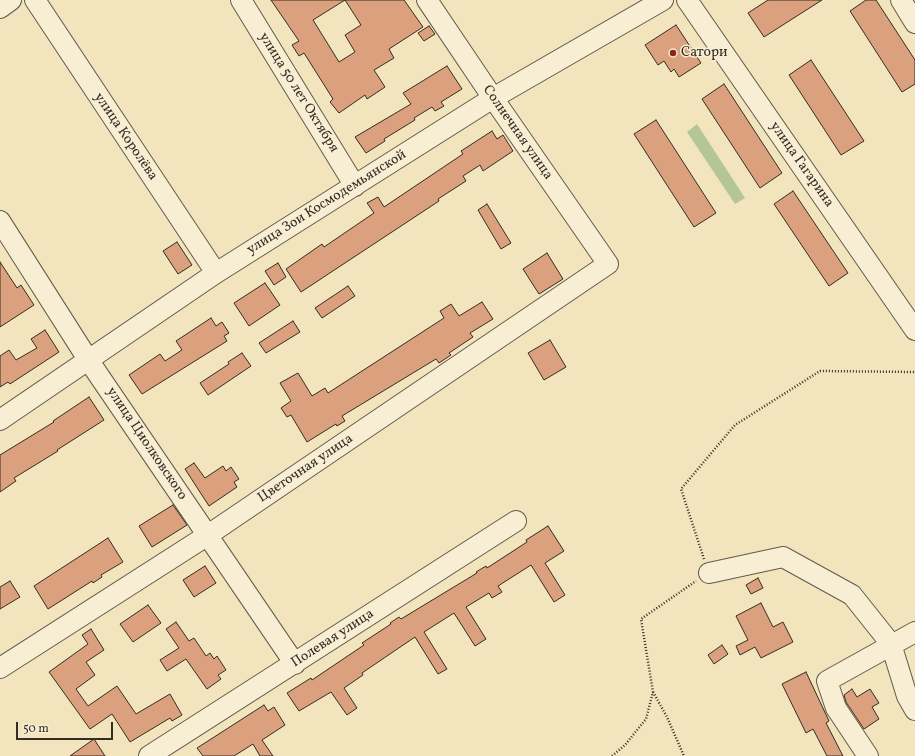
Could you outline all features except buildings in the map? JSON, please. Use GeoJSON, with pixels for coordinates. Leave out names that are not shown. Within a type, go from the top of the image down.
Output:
{"type":"FeatureCollection","features":[{"type":"Feature","properties":{"kind":"street"},"geometry":{"type":"LineString","coordinates":[[0,8],[11,0]]}},
{"type":"Feature","properties":{"kind":"street","name":"улица Королёва"},"geometry":{"type":"LineString","coordinates":[[35,0],[216,273]]}},
{"type":"Feature","properties":{"kind":"street","name":"улица 50 лет Октября"},"geometry":{"type":"LineString","coordinates":[[241,0],[355,186]]}},
{"type":"Feature","properties":{"kind":"street","name":"Солнечная улица"},"geometry":{"type":"LineString","coordinates":[[427,0],[492,98],[608,264]]}},
{"type":"Feature","properties":{"kind":"street","name":"улица Зои Космодемьянской"},"geometry":{"type":"LineString","coordinates":[[0,420],[89,361],[216,273],[492,98],[662,0]]}},
{"type":"Feature","properties":{"kind":"street","name":"улица Гагарина"},"geometry":{"type":"LineString","coordinates":[[687,0],[915,330]]}},
{"type":"Feature","properties":{"kind":"street"},"geometry":{"type":"LineString","coordinates":[[901,0],[915,23]]}},
{"type":"Feature","properties":{"kind":"street","name":"улица Циолковского"},"geometry":{"type":"LineString","coordinates":[[0,221],[89,361],[295,664]]}},
{"type":"Feature","properties":{"kind":"street","name":"Цветочная улица"},"geometry":{"type":"LineString","coordinates":[[0,668],[208,535],[608,264]]}},
{"type":"Feature","properties":{"kind":"street","name":"Полевая улица"},"geometry":{"type":"LineString","coordinates":[[149,756],[295,664],[516,521]]}},
{"type":"Feature","properties":{"kind":"street"},"geometry":{"type":"LineString","coordinates":[[709,572],[783,557],[852,595],[891,644],[907,696],[915,710]]}},
{"type":"Feature","properties":{"kind":"street"},"geometry":{"type":"LineString","coordinates":[[868,756],[836,708],[827,681],[915,632]]}},
{"type":"Feature","properties":{"kind":"path"},"geometry":{"type":"LineString","coordinates":[[684,756],[667,717],[653,692],[641,619],[709,572],[681,489],[735,425],[820,371],[915,372]]}},
{"type":"Feature","properties":{"kind":"path"},"geometry":{"type":"LineString","coordinates":[[612,756],[626,746],[646,719],[653,692]]}},
{"type":"Feature","properties":{"kind":"green space"},"geometry":{"type":"Polygon","coordinates":[[[697,124],[745,198],[735,204],[687,132],[697,124]]]}},
{"type":"Feature","properties":{"kind":"place","name":"Сатори"},"geometry":{"type":"Point","coordinates":[673,53]}}]}
